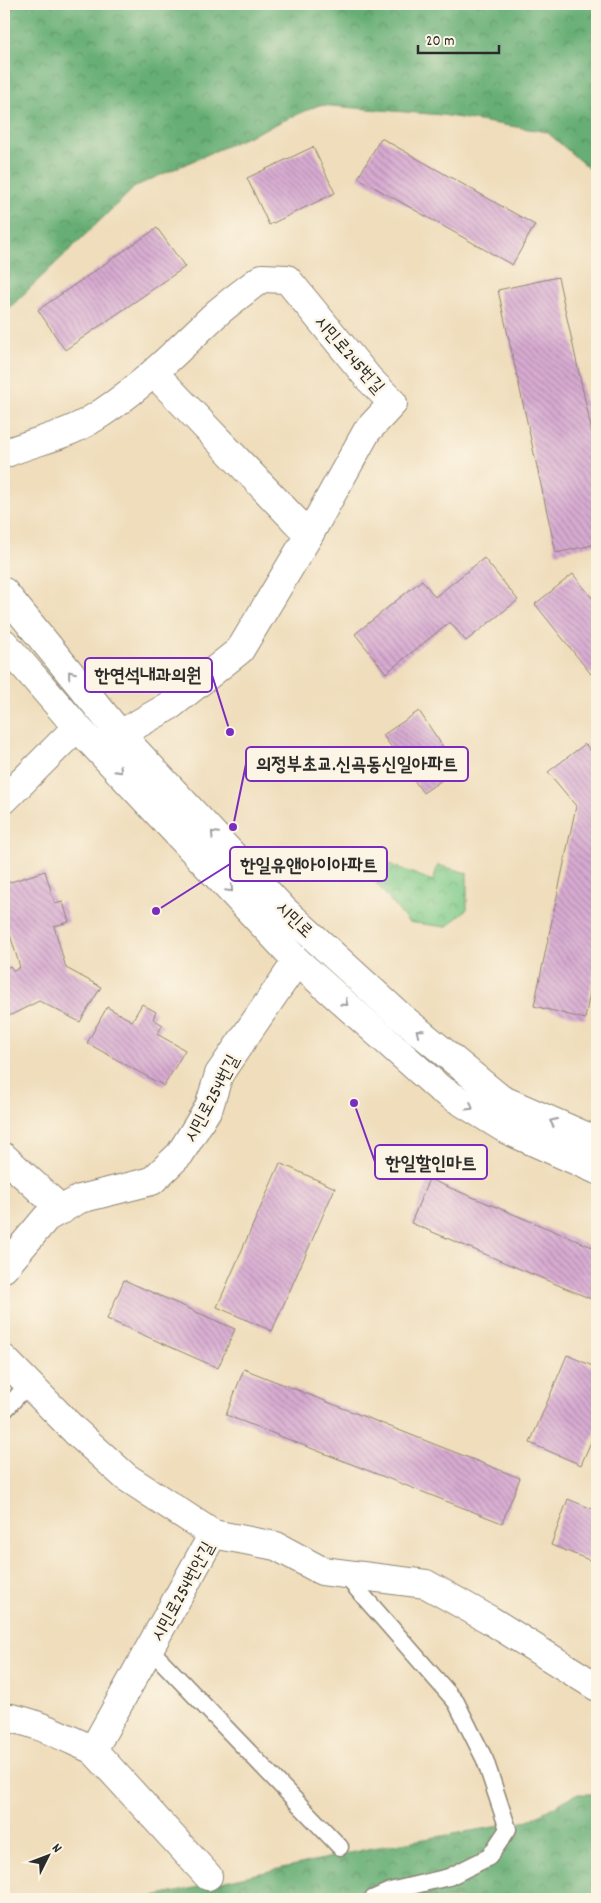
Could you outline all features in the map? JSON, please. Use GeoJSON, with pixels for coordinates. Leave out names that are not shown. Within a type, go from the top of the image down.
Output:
{"type":"FeatureCollection","features":[{"type":"Feature","properties":{"kind":"street","name":"시민로245번길"},"geometry":{"type":"LineString","coordinates":[[4,454],[69,431],[88,422],[127,396],[220,311],[262,278],[287,279],[369,379],[393,403],[367,431],[309,535],[240,650],[171,705],[97,747]]}},
{"type":"Feature","properties":{"kind":"street"},"geometry":{"type":"LineString","coordinates":[[154,373],[309,535]]}},
{"type":"Feature","properties":{"kind":"street","name":"시민로"},"geometry":{"type":"LineString","coordinates":[[4,592],[120,734],[283,908],[400,1016],[501,1099],[597,1141]]}},
{"type":"Feature","properties":{"kind":"street","name":"시민로"},"geometry":{"type":"LineString","coordinates":[[4,643],[77,728],[297,961],[439,1088],[507,1130],[597,1170]]}},
{"type":"Feature","properties":{"kind":"street"},"geometry":{"type":"LineString","coordinates":[[4,800],[77,728]]}},
{"type":"Feature","properties":{"kind":"street","name":"시민로254번길"},"geometry":{"type":"LineString","coordinates":[[4,1268],[46,1218],[80,1199],[152,1181],[180,1154],[209,1107],[220,1074],[297,961]]}},
{"type":"Feature","properties":{"kind":"street"},"geometry":{"type":"LineString","coordinates":[[4,1157],[62,1210]]}},
{"type":"Feature","properties":{"kind":"street","name":"시민로254번안길"},"geometry":{"type":"LineString","coordinates":[[4,1359],[75,1431],[126,1477],[213,1534],[93,1750]]}},
{"type":"Feature","properties":{"kind":"street"},"geometry":{"type":"LineString","coordinates":[[213,1534],[276,1546],[322,1571],[426,1584],[490,1620],[597,1687]]}},
{"type":"Feature","properties":{"kind":"street"},"geometry":{"type":"LineString","coordinates":[[4,1717],[15,1718],[45,1728],[93,1750],[208,1876]]}},
{"type":"Feature","properties":{"kind":"lane"},"geometry":{"type":"LineString","coordinates":[[4,1410],[28,1384]]}},
{"type":"Feature","properties":{"kind":"lane"},"geometry":{"type":"LineString","coordinates":[[344,1574],[456,1702],[485,1760],[508,1829],[489,1857],[449,1877],[390,1891],[372,1899]]}},
{"type":"Feature","properties":{"kind":"lane"},"geometry":{"type":"LineString","coordinates":[[150,1648],[340,1847]]}},
{"type":"Feature","properties":{"kind":"path"},"geometry":{"type":"LineString","coordinates":[[4,15],[13,4]]}},
{"type":"Feature","properties":{"kind":"green space"},"geometry":{"type":"Polygon","coordinates":[[[4,4],[597,4],[597,176],[547,132],[442,115],[319,105],[136,186],[4,313],[4,4]]]}},
{"type":"Feature","properties":{"kind":"green space"},"geometry":{"type":"Polygon","coordinates":[[[389,864],[433,881],[438,865],[467,873],[467,909],[446,927],[408,922],[376,883],[389,864]]]}},
{"type":"Feature","properties":{"kind":"green space"},"geometry":{"type":"Polygon","coordinates":[[[576,1794],[597,1794],[597,1899],[145,1899],[367,1849],[528,1821],[576,1794]]]}},
{"type":"Feature","properties":{"kind":"building"},"geometry":{"type":"Polygon","coordinates":[[[381,138],[535,225],[512,265],[358,178],[381,138]]]}},
{"type":"Feature","properties":{"kind":"building"},"geometry":{"type":"Polygon","coordinates":[[[313,147],[335,193],[269,225],[247,178],[313,147]]]}},
{"type":"Feature","properties":{"kind":"building"},"geometry":{"type":"Polygon","coordinates":[[[157,228],[185,267],[65,350],[38,310],[157,228]]]}},
{"type":"Feature","properties":{"kind":"building"},"geometry":{"type":"Polygon","coordinates":[[[558,277],[597,455],[597,544],[556,553],[498,290],[558,277]]]}},
{"type":"Feature","properties":{"kind":"building"},"geometry":{"type":"Polygon","coordinates":[[[484,558],[518,600],[466,641],[450,622],[386,673],[355,634],[422,580],[435,597],[484,558]]]}},
{"type":"Feature","properties":{"kind":"building"},"geometry":{"type":"Polygon","coordinates":[[[573,574],[597,604],[597,669],[591,674],[535,604],[573,574]]]}},
{"type":"Feature","properties":{"kind":"building"},"geometry":{"type":"Polygon","coordinates":[[[419,711],[458,769],[423,793],[383,735],[419,711]]]}},
{"type":"Feature","properties":{"kind":"building"},"geometry":{"type":"Polygon","coordinates":[[[585,744],[597,758],[597,954],[585,1019],[534,1006],[576,806],[548,772],[585,744]]]}},
{"type":"Feature","properties":{"kind":"building"},"geometry":{"type":"Polygon","coordinates":[[[45,871],[55,904],[63,902],[69,922],[54,926],[66,968],[101,987],[80,1022],[39,1001],[9,1016],[6,1010],[4,1012],[4,969],[10,966],[14,971],[20,967],[4,915],[4,884],[45,871]]]}},
{"type":"Feature","properties":{"kind":"building"},"geometry":{"type":"Polygon","coordinates":[[[142,1004],[156,1012],[153,1019],[163,1025],[157,1034],[185,1050],[164,1086],[87,1043],[107,1007],[132,1021],[142,1004]]]}},
{"type":"Feature","properties":{"kind":"building"},"geometry":{"type":"Polygon","coordinates":[[[280,1163],[335,1188],[272,1331],[217,1307],[280,1163]]]}},
{"type":"Feature","properties":{"kind":"building"},"geometry":{"type":"Polygon","coordinates":[[[429,1179],[597,1249],[596,1301],[411,1223],[429,1179]]]}},
{"type":"Feature","properties":{"kind":"building"},"geometry":{"type":"Polygon","coordinates":[[[124,1280],[235,1329],[218,1368],[107,1319],[124,1280]]]}},
{"type":"Feature","properties":{"kind":"building"},"geometry":{"type":"Polygon","coordinates":[[[567,1355],[597,1368],[597,1428],[581,1465],[530,1443],[567,1355]]]}},
{"type":"Feature","properties":{"kind":"building"},"geometry":{"type":"Polygon","coordinates":[[[244,1369],[520,1478],[502,1523],[226,1415],[244,1369]]]}},
{"type":"Feature","properties":{"kind":"building"},"geometry":{"type":"Polygon","coordinates":[[[568,1499],[597,1511],[597,1563],[551,1545],[568,1499]]]}},
{"type":"Feature","properties":{"kind":"place","name":"한연석내과의원"},"geometry":{"type":"Point","coordinates":[230,732]}},
{"type":"Feature","properties":{"kind":"place","name":"의정부초교.신곡동신일아파트"},"geometry":{"type":"Point","coordinates":[233,827]}},
{"type":"Feature","properties":{"kind":"place","name":"한일유앤아이아파트"},"geometry":{"type":"Point","coordinates":[156,911]}},
{"type":"Feature","properties":{"kind":"place","name":"한일할인마트"},"geometry":{"type":"Point","coordinates":[354,1103]}}]}
